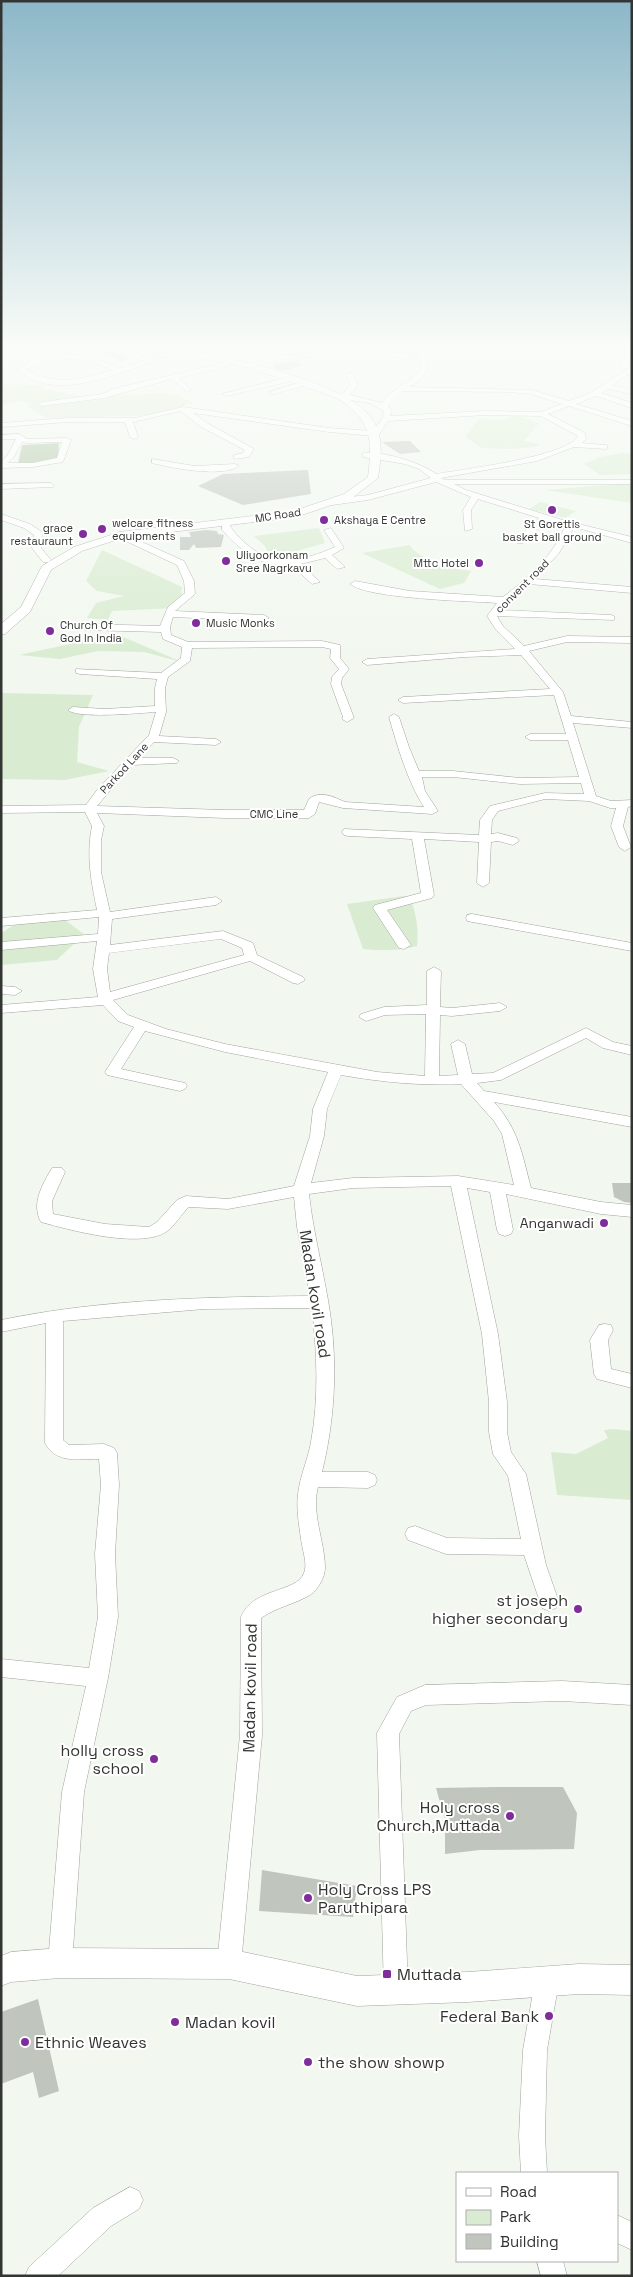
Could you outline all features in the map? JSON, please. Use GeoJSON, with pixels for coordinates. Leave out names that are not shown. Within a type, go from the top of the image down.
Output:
{"type":"FeatureCollection","features":[{"type":"Feature","properties":{"kind":"main road","name":"MC Road"},"geometry":{"type":"LineString","coordinates":[[1,631],[26,608],[46,568],[78,549],[120,535],[296,514],[332,502],[348,496],[373,478],[371,450]]}},
{"type":"Feature","properties":{"kind":"main road","name":"MC Road"},"geometry":{"type":"LineString","coordinates":[[1,621],[23,599],[36,568],[46,560],[68,549],[109,535],[162,523],[221,519],[293,510],[324,501],[356,485],[362,479],[371,455]]}},
{"type":"Feature","properties":{"kind":"main road"},"geometry":{"type":"LineString","coordinates":[[1,1971],[11,1967],[60,1963],[229,1964],[357,1991],[396,1991],[579,1979],[632,1980]]}},
{"type":"Feature","properties":{"kind":"street"},"geometry":{"type":"LineString","coordinates":[[1,466],[60,460],[63,450]]}},
{"type":"Feature","properties":{"kind":"street"},"geometry":{"type":"LineString","coordinates":[[155,461],[182,469],[194,470],[236,461],[246,455],[249,450]]}},
{"type":"Feature","properties":{"kind":"street"},"geometry":{"type":"LineString","coordinates":[[437,478],[537,459],[558,450]]}},
{"type":"Feature","properties":{"kind":"street"},"geometry":{"type":"LineString","coordinates":[[371,455],[422,467],[437,478],[476,496],[546,518],[632,540]]}},
{"type":"Feature","properties":{"kind":"street"},"geometry":{"type":"LineString","coordinates":[[1,466],[6,457]]}},
{"type":"Feature","properties":{"kind":"street"},"geometry":{"type":"LineString","coordinates":[[332,502],[368,497],[437,478],[477,462]]}},
{"type":"Feature","properties":{"kind":"street"},"geometry":{"type":"LineString","coordinates":[[1,470],[3,479],[1,486],[50,485]]}},
{"type":"Feature","properties":{"kind":"street"},"geometry":{"type":"LineString","coordinates":[[437,478],[632,482]]}},
{"type":"Feature","properties":{"kind":"street"},"geometry":{"type":"LineString","coordinates":[[468,529],[467,510],[476,496]]}},
{"type":"Feature","properties":{"kind":"street"},"geometry":{"type":"LineString","coordinates":[[1,517],[26,526],[39,534],[36,548],[46,560]]}},
{"type":"Feature","properties":{"kind":"street"},"geometry":{"type":"LineString","coordinates":[[520,541],[546,518]]}},
{"type":"Feature","properties":{"kind":"street"},"geometry":{"type":"LineString","coordinates":[[225,523],[225,528],[253,555],[274,564],[294,562],[326,554],[340,548],[328,530]]}},
{"type":"Feature","properties":{"kind":"street","name":"convent road"},"geometry":{"type":"LineString","coordinates":[[568,523],[570,527],[551,557],[519,589],[504,600],[494,613],[494,622],[523,651],[558,692],[591,798]]}},
{"type":"Feature","properties":{"kind":"street"},"geometry":{"type":"LineString","coordinates":[[120,535],[182,564],[189,581],[190,594],[174,605],[165,629],[166,637],[187,645],[322,644],[336,647],[335,658],[344,669],[337,677],[336,684],[349,718],[347,720]]}},
{"type":"Feature","properties":{"kind":"street"},"geometry":{"type":"LineString","coordinates":[[326,554],[340,567]]}},
{"type":"Feature","properties":{"kind":"street"},"geometry":{"type":"LineString","coordinates":[[294,562],[315,582]]}},
{"type":"Feature","properties":{"kind":"street"},"geometry":{"type":"LineString","coordinates":[[526,581],[632,590]]}},
{"type":"Feature","properties":{"kind":"street"},"geometry":{"type":"LineString","coordinates":[[355,584],[370,589],[504,600]]}},
{"type":"Feature","properties":{"kind":"street"},"geometry":{"type":"LineString","coordinates":[[494,613],[611,618]]}},
{"type":"Feature","properties":{"kind":"street"},"geometry":{"type":"LineString","coordinates":[[170,614],[264,618]]}},
{"type":"Feature","properties":{"kind":"street"},"geometry":{"type":"LineString","coordinates":[[86,627],[165,629]]}},
{"type":"Feature","properties":{"kind":"street"},"geometry":{"type":"LineString","coordinates":[[367,662],[523,651],[567,639],[632,640]]}},
{"type":"Feature","properties":{"kind":"street"},"geometry":{"type":"LineString","coordinates":[[80,671],[163,676],[186,659],[187,645]]}},
{"type":"Feature","properties":{"kind":"street","name":"Parkod Lane"},"geometry":{"type":"LineString","coordinates":[[89,809],[101,792],[152,739],[158,727],[161,709],[160,688],[163,676]]}},
{"type":"Feature","properties":{"kind":"street"},"geometry":{"type":"LineString","coordinates":[[403,700],[558,692]]}},
{"type":"Feature","properties":{"kind":"street"},"geometry":{"type":"LineString","coordinates":[[73,710],[105,712],[161,709]]}},
{"type":"Feature","properties":{"kind":"street","name":"CMC Line"},"geometry":{"type":"LineString","coordinates":[[1,810],[89,809],[225,814],[309,814],[313,801],[317,798],[329,799],[343,805],[432,811],[419,791],[415,774],[403,747],[394,717]]}},
{"type":"Feature","properties":{"kind":"street"},"geometry":{"type":"LineString","coordinates":[[565,719],[632,725]]}},
{"type":"Feature","properties":{"kind":"street"},"geometry":{"type":"LineString","coordinates":[[530,737],[572,737]]}},
{"type":"Feature","properties":{"kind":"street"},"geometry":{"type":"LineString","coordinates":[[152,739],[216,742]]}},
{"type":"Feature","properties":{"kind":"street"},"geometry":{"type":"LineString","coordinates":[[130,762],[173,761]]}},
{"type":"Feature","properties":{"kind":"street"},"geometry":{"type":"LineString","coordinates":[[415,774],[453,774],[520,781],[586,780]]}},
{"type":"Feature","properties":{"kind":"street"},"geometry":{"type":"LineString","coordinates":[[483,883],[486,820],[494,808],[545,796],[591,798],[610,805],[627,803],[618,826],[625,847]]}},
{"type":"Feature","properties":{"kind":"street"},"geometry":{"type":"LineString","coordinates":[[89,809],[98,826],[95,840],[96,872],[104,914],[100,969],[106,999],[123,1018],[161,1032],[225,1048],[377,1077],[432,1080],[466,1080],[496,1077],[586,1032],[608,1045],[632,1051]]}},
{"type":"Feature","properties":{"kind":"street"},"geometry":{"type":"LineString","coordinates":[[348,832],[484,839],[498,836],[513,841]]}},
{"type":"Feature","properties":{"kind":"street"},"geometry":{"type":"LineString","coordinates":[[404,945],[379,908],[428,895],[417,836]]}},
{"type":"Feature","properties":{"kind":"street"},"geometry":{"type":"LineString","coordinates":[[1,922],[104,914],[216,901]]}},
{"type":"Feature","properties":{"kind":"street"},"geometry":{"type":"LineString","coordinates":[[472,918],[632,947]]}},
{"type":"Feature","properties":{"kind":"street"},"geometry":{"type":"LineString","coordinates":[[23,920],[26,944]]}},
{"type":"Feature","properties":{"kind":"street"},"geometry":{"type":"LineString","coordinates":[[1,946],[26,944],[103,944],[223,935],[248,946],[251,957]]}},
{"type":"Feature","properties":{"kind":"street"},"geometry":{"type":"LineString","coordinates":[[1,1009],[106,999],[251,957],[298,980]]}},
{"type":"Feature","properties":{"kind":"street"},"geometry":{"type":"LineString","coordinates":[[432,1080],[434,972]]}},
{"type":"Feature","properties":{"kind":"street"},"geometry":{"type":"LineString","coordinates":[[366,1017],[384,1011],[422,1008],[452,1012],[500,1007]]}},
{"type":"Feature","properties":{"kind":"street"},"geometry":{"type":"LineString","coordinates":[[142,1026],[112,1072],[180,1086]]}},
{"type":"Feature","properties":{"kind":"street"},"geometry":{"type":"LineString","coordinates":[[458,1044],[466,1080],[500,1118],[509,1134],[524,1192]]}},
{"type":"Feature","properties":{"kind":"street","name":"Madan kovil road"},"geometry":{"type":"LineString","coordinates":[[229,1964],[251,1735],[251,1617],[253,1612],[267,1603],[305,1588],[313,1578],[315,1568],[310,1538],[307,1494],[320,1444],[325,1407],[326,1361],[320,1302],[305,1227],[301,1190],[317,1136],[320,1109],[337,1068]]}},
{"type":"Feature","properties":{"kind":"street"},"geometry":{"type":"LineString","coordinates":[[481,1095],[632,1122]]}},
{"type":"Feature","properties":{"kind":"street"},"geometry":{"type":"LineString","coordinates":[[57,1172],[43,1205],[44,1214],[47,1218],[109,1230],[145,1233],[159,1230],[186,1201],[228,1204],[301,1190],[353,1183],[458,1181],[601,1208],[632,1211]]}},
{"type":"Feature","properties":{"kind":"street"},"geometry":{"type":"LineString","coordinates":[[458,1181],[490,1334],[498,1402],[498,1432],[502,1454],[517,1474],[532,1547],[549,1602]]}},
{"type":"Feature","properties":{"kind":"street"},"geometry":{"type":"LineString","coordinates":[[497,1187],[505,1230]]}},
{"type":"Feature","properties":{"kind":"street"},"geometry":{"type":"LineString","coordinates":[[1,1326],[55,1315],[204,1303],[320,1302]]}},
{"type":"Feature","properties":{"kind":"street"},"geometry":{"type":"LineString","coordinates":[[55,1315],[54,1443],[65,1452],[104,1451],[108,1453],[110,1485],[105,1554],[108,1617],[98,1678],[74,1792],[60,1963]]}},
{"type":"Feature","properties":{"kind":"street"},"geometry":{"type":"LineString","coordinates":[[605,1330],[599,1340],[604,1374],[632,1380]]}},
{"type":"Feature","properties":{"kind":"street"},"geometry":{"type":"LineString","coordinates":[[311,1479],[368,1480]]}},
{"type":"Feature","properties":{"kind":"street"},"geometry":{"type":"LineString","coordinates":[[415,1534],[446,1546],[532,1547]]}},
{"type":"Feature","properties":{"kind":"street"},"geometry":{"type":"LineString","coordinates":[[1,1668],[98,1678]]}},
{"type":"Feature","properties":{"kind":"street"},"geometry":{"type":"LineString","coordinates":[[396,1991],[388,1733],[404,1704],[425,1695],[562,1691],[632,1695]]}},
{"type":"Feature","properties":{"kind":"street"},"geometry":{"type":"LineString","coordinates":[[534,2172],[532,2136],[535,2050],[547,1981]]}},
{"type":"Feature","properties":{"kind":"street"},"geometry":{"type":"LineString","coordinates":[[38,2276],[102,2217],[130,2200]]}},
{"type":"Feature","properties":{"kind":"street"},"geometry":{"type":"LineString","coordinates":[[618,2229],[632,2237]]}},
{"type":"Feature","properties":{"kind":"street"},"geometry":{"type":"LineString","coordinates":[[550,2262],[554,2276]]}},
{"type":"Feature","properties":{"kind":"green space"},"geometry":{"type":"Polygon","coordinates":[[[623,453],[632,454],[632,474],[600,475],[584,464],[600,457],[623,453]]]}},
{"type":"Feature","properties":{"kind":"green space"},"geometry":{"type":"Polygon","coordinates":[[[632,483],[632,503],[545,490],[632,483]]]}},
{"type":"Feature","properties":{"kind":"green space","name":"St Gorettis basket ball ground"},"geometry":{"type":"Polygon","coordinates":[[[540,502],[576,511],[565,518],[529,509],[540,502]]]}},
{"type":"Feature","properties":{"kind":"green space"},"geometry":{"type":"Polygon","coordinates":[[[319,528],[325,543],[283,555],[268,552],[264,545],[254,536],[319,528]]]}},
{"type":"Feature","properties":{"kind":"green space"},"geometry":{"type":"Polygon","coordinates":[[[410,545],[415,552],[435,566],[471,571],[464,583],[440,589],[362,553],[410,545]]]}},
{"type":"Feature","properties":{"kind":"green space"},"geometry":{"type":"Polygon","coordinates":[[[102,550],[182,587],[181,593],[190,598],[174,608],[112,611],[108,620],[87,618],[96,603],[124,596],[97,591],[86,581],[102,550]]]}},
{"type":"Feature","properties":{"kind":"green space"},"geometry":{"type":"Polygon","coordinates":[[[116,634],[182,662],[144,652],[98,651],[60,659],[19,655],[116,634]]]}},
{"type":"Feature","properties":{"kind":"green space"},"geometry":{"type":"Polygon","coordinates":[[[1,693],[93,695],[79,727],[77,762],[109,771],[65,780],[1,779],[1,693]]]}},
{"type":"Feature","properties":{"kind":"green space"},"geometry":{"type":"Polygon","coordinates":[[[404,896],[410,897],[414,909],[418,939],[417,946],[390,950],[363,949],[347,904],[404,896]]]}},
{"type":"Feature","properties":{"kind":"green space"},"geometry":{"type":"Polygon","coordinates":[[[54,912],[84,934],[57,960],[1,965],[1,933],[24,919],[54,912]]]}},
{"type":"Feature","properties":{"kind":"green space"},"geometry":{"type":"Polygon","coordinates":[[[604,1430],[632,1431],[632,1500],[557,1495],[551,1452],[576,1454],[608,1438],[604,1430]]]}},
{"type":"Feature","properties":{"kind":"shaded area"},"geometry":{"type":"Polygon","coordinates":[[[21,450],[59,450],[58,462],[18,464],[21,450]]]}},
{"type":"Feature","properties":{"kind":"building"},"geometry":{"type":"Polygon","coordinates":[[[394,450],[419,450],[421,452],[400,454],[394,450]]]}},
{"type":"Feature","properties":{"kind":"building"},"geometry":{"type":"Polygon","coordinates":[[[308,470],[311,494],[243,505],[198,486],[223,474],[308,470]]]}},
{"type":"Feature","properties":{"kind":"building"},"geometry":{"type":"Polygon","coordinates":[[[217,531],[218,534],[224,535],[221,547],[196,548],[194,544],[189,550],[180,550],[180,537],[191,537],[189,532],[217,531]]]}},
{"type":"Feature","properties":{"kind":"building"},"geometry":{"type":"Polygon","coordinates":[[[612,1183],[632,1183],[632,1203],[624,1202],[614,1197],[612,1183]]]}},
{"type":"Feature","properties":{"kind":"building","name":"Holy cross Church,Muttada"},"geometry":{"type":"Polygon","coordinates":[[[563,1787],[577,1813],[574,1849],[480,1850],[445,1854],[445,1820],[436,1788],[563,1787]]]}},
{"type":"Feature","properties":{"kind":"building","name":"Holy Cross LPS Paruthipara"},"geometry":{"type":"Polygon","coordinates":[[[262,1870],[357,1886],[353,1917],[259,1911],[262,1870]]]}},
{"type":"Feature","properties":{"kind":"building","name":"Ethnic Weaves"},"geometry":{"type":"Polygon","coordinates":[[[38,1999],[59,2091],[39,2098],[33,2072],[1,2084],[1,2012],[38,1999]]]}},
{"type":"Feature","properties":{"kind":"place","name":"St Gorettis basket ball ground"},"geometry":{"type":"Point","coordinates":[552,510]}},
{"type":"Feature","properties":{"kind":"place","name":"Akshaya E Centre"},"geometry":{"type":"Point","coordinates":[324,520]}},
{"type":"Feature","properties":{"kind":"place","name":"welcare fitness equipments"},"geometry":{"type":"Point","coordinates":[102,529]}},
{"type":"Feature","properties":{"kind":"place","name":"grace restauraunt"},"geometry":{"type":"Point","coordinates":[83,534]}},
{"type":"Feature","properties":{"kind":"place","name":"Uliyoorkonam Sree Nagrkavu"},"geometry":{"type":"Point","coordinates":[226,561]}},
{"type":"Feature","properties":{"kind":"place","name":"Mttc Hotel"},"geometry":{"type":"Point","coordinates":[479,563]}},
{"type":"Feature","properties":{"kind":"place","name":"Music Monks"},"geometry":{"type":"Point","coordinates":[196,623]}},
{"type":"Feature","properties":{"kind":"place","name":"Church Of God In India"},"geometry":{"type":"Point","coordinates":[50,631]}},
{"type":"Feature","properties":{"kind":"place","name":"Anganwadi"},"geometry":{"type":"Point","coordinates":[604,1223]}},
{"type":"Feature","properties":{"kind":"place","name":"st joseph higher secondary"},"geometry":{"type":"Point","coordinates":[578,1609]}},
{"type":"Feature","properties":{"kind":"place","name":"holly cross school"},"geometry":{"type":"Point","coordinates":[154,1759]}},
{"type":"Feature","properties":{"kind":"place","name":"Holy cross Church,Muttada"},"geometry":{"type":"Point","coordinates":[510,1816]}},
{"type":"Feature","properties":{"kind":"place","name":"Holy Cross LPS Paruthipara"},"geometry":{"type":"Point","coordinates":[308,1898]}},
{"type":"Feature","properties":{"kind":"place","name":"Muttada"},"geometry":{"type":"Point","coordinates":[387,1974]}},
{"type":"Feature","properties":{"kind":"place","name":"Federal Bank"},"geometry":{"type":"Point","coordinates":[549,2016]}},
{"type":"Feature","properties":{"kind":"place","name":"Madan kovil"},"geometry":{"type":"Point","coordinates":[175,2022]}},
{"type":"Feature","properties":{"kind":"place","name":"Ethnic Weaves"},"geometry":{"type":"Point","coordinates":[25,2042]}},
{"type":"Feature","properties":{"kind":"place","name":"the show showp"},"geometry":{"type":"Point","coordinates":[308,2062]}}]}
